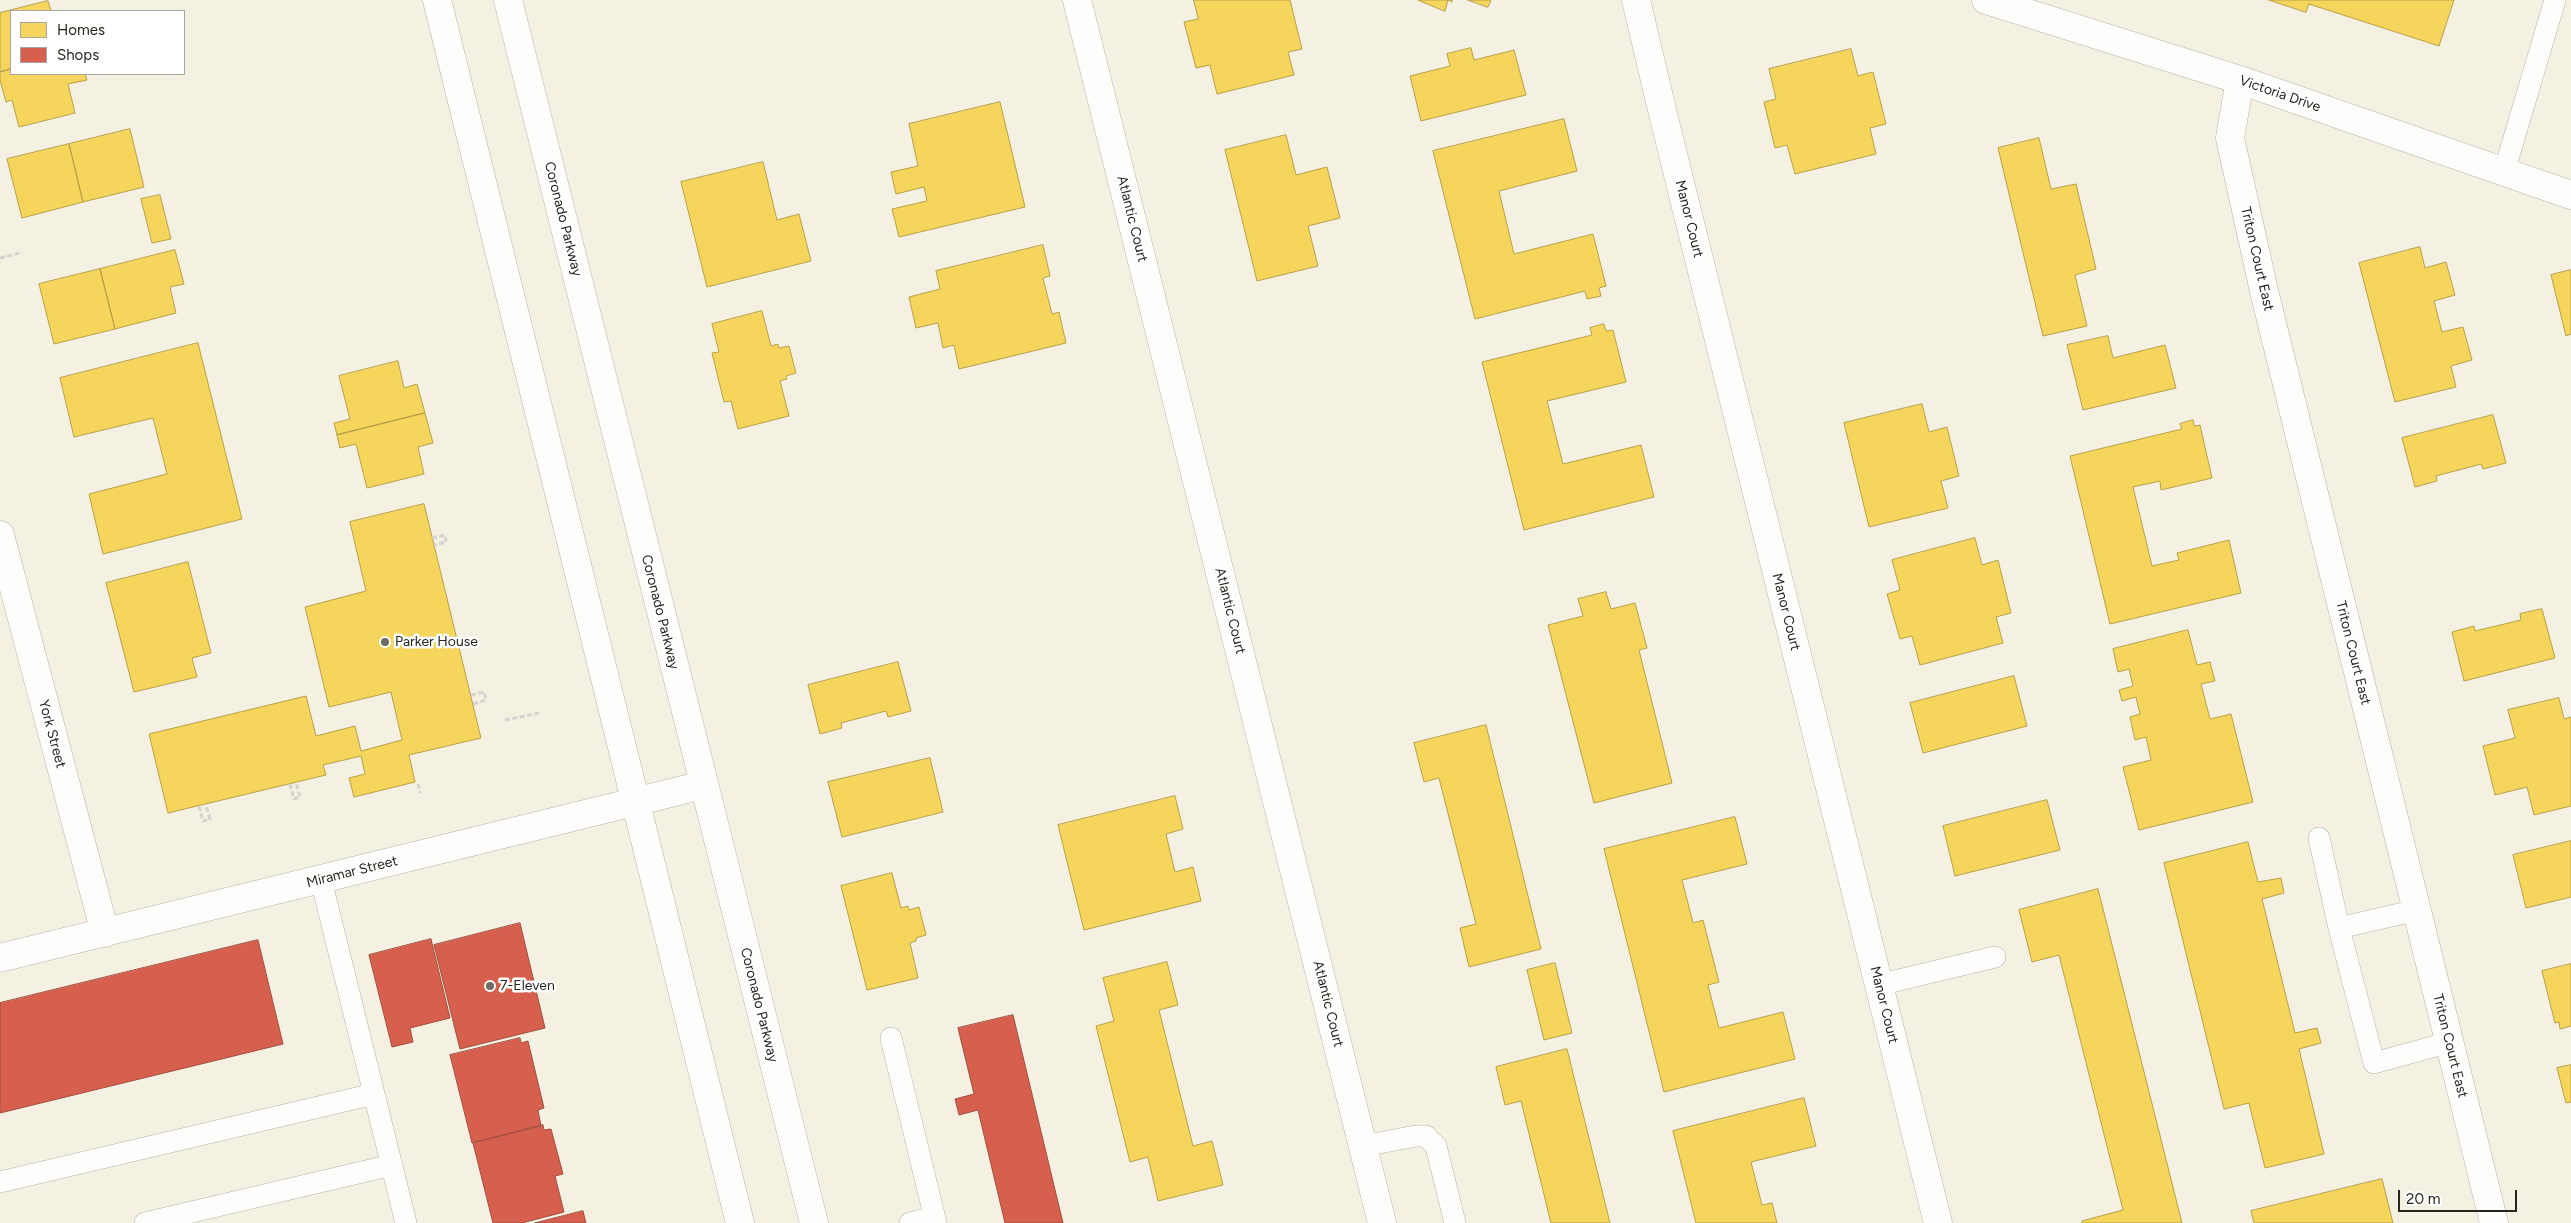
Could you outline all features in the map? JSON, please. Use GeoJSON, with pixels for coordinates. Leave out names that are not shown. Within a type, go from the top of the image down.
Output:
{"type":"FeatureCollection","features":[{"type":"Feature","properties":{"kind":"street"},"geometry":{"type":"LineString","coordinates":[[437,0],[740,1223]]}},
{"type":"Feature","properties":{"kind":"street","name":"Coronado Parkway"},"geometry":{"type":"LineString","coordinates":[[508,0],[814,1223]]}},
{"type":"Feature","properties":{"kind":"street","name":"Atlantic Court"},"geometry":{"type":"LineString","coordinates":[[1077,0],[1382,1223]]}},
{"type":"Feature","properties":{"kind":"street","name":"Manor Court"},"geometry":{"type":"LineString","coordinates":[[1636,0],[1667,133],[1938,1223]]}},
{"type":"Feature","properties":{"kind":"street","name":"Victoria Drive"},"geometry":{"type":"LineString","coordinates":[[1986,0],[2240,80],[2571,195]]}},
{"type":"Feature","properties":{"kind":"street","name":"Triton Court East"},"geometry":{"type":"LineString","coordinates":[[2240,80],[2230,138],[2264,291],[2494,1223]]}},
{"type":"Feature","properties":{"kind":"street","name":"York Street"},"geometry":{"type":"LineString","coordinates":[[0,535],[105,933]]}},
{"type":"Feature","properties":{"kind":"street","name":"Miramar Street"},"geometry":{"type":"LineString","coordinates":[[0,958],[704,785]]}},
{"type":"Feature","properties":{"kind":"lane"},"geometry":{"type":"LineString","coordinates":[[2504,172],[2554,0]]}},
{"type":"Feature","properties":{"kind":"lane"},"geometry":{"type":"LineString","coordinates":[[2319,838],[2339,928],[2374,1064],[2450,1042]]}},
{"type":"Feature","properties":{"kind":"lane"},"geometry":{"type":"LineString","coordinates":[[321,880],[406,1223]]}},
{"type":"Feature","properties":{"kind":"lane"},"geometry":{"type":"LineString","coordinates":[[2339,928],[2417,910]]}},
{"type":"Feature","properties":{"kind":"lane"},"geometry":{"type":"LineString","coordinates":[[1878,985],[1995,957]]}},
{"type":"Feature","properties":{"kind":"lane"},"geometry":{"type":"LineString","coordinates":[[891,1038],[935,1220],[910,1223]]}},
{"type":"Feature","properties":{"kind":"lane"},"geometry":{"type":"LineString","coordinates":[[0,1182],[374,1094]]}},
{"type":"Feature","properties":{"kind":"lane"},"geometry":{"type":"LineString","coordinates":[[1363,1146],[1416,1136],[1426,1136],[1436,1146],[1455,1223]]}},
{"type":"Feature","properties":{"kind":"lane"},"geometry":{"type":"LineString","coordinates":[[145,1223],[392,1165]]}},
{"type":"Feature","properties":{"kind":"path"},"geometry":{"type":"LineString","coordinates":[[0,258],[20,253]]}},
{"type":"Feature","properties":{"kind":"path"},"geometry":{"type":"LineString","coordinates":[[432,538],[445,535],[446,542],[434,546]]}},
{"type":"Feature","properties":{"kind":"path"},"geometry":{"type":"LineString","coordinates":[[471,696],[484,692],[486,700],[473,704]]}},
{"type":"Feature","properties":{"kind":"path"},"geometry":{"type":"LineString","coordinates":[[505,720],[539,713]]}},
{"type":"Feature","properties":{"kind":"path"},"geometry":{"type":"LineString","coordinates":[[290,784],[294,799],[300,797],[296,782]]}},
{"type":"Feature","properties":{"kind":"path"},"geometry":{"type":"LineString","coordinates":[[418,784],[420,793]]}},
{"type":"Feature","properties":{"kind":"path"},"geometry":{"type":"LineString","coordinates":[[199,806],[203,821],[210,819],[206,805]]}},
{"type":"Feature","properties":{"kind":"building: Homes"},"geometry":{"type":"Polygon","coordinates":[[[1194,0],[1290,0],[1302,49],[1288,52],[1294,75],[1217,94],[1210,65],[1196,68],[1184,22],[1198,19],[1194,0]]]}},
{"type":"Feature","properties":{"kind":"building: Homes"},"geometry":{"type":"Polygon","coordinates":[[[1418,0],[1448,0],[1445,11],[1418,0]]]}},
{"type":"Feature","properties":{"kind":"building: Homes"},"geometry":{"type":"Polygon","coordinates":[[[1468,0],[1491,0],[1488,7],[1468,0]]]}},
{"type":"Feature","properties":{"kind":"building: Homes"},"geometry":{"type":"Polygon","coordinates":[[[2269,0],[2454,0],[2439,46],[2309,4],[2306,12],[2269,0]]]}},
{"type":"Feature","properties":{"kind":"building: Homes"},"geometry":{"type":"Polygon","coordinates":[[[48,1],[51,10],[12,10],[48,1]]]}},
{"type":"Feature","properties":{"kind":"building: Homes"},"geometry":{"type":"Polygon","coordinates":[[[10,10],[10,69],[0,72],[0,13],[10,10]]]}},
{"type":"Feature","properties":{"kind":"building: Homes"},"geometry":{"type":"Polygon","coordinates":[[[1471,48],[1474,60],[1514,50],[1526,95],[1421,121],[1410,76],[1450,66],[1447,54],[1471,48]]]}},
{"type":"Feature","properties":{"kind":"building: Homes"},"geometry":{"type":"Polygon","coordinates":[[[1851,49],[1858,76],[1873,72],[1886,124],[1870,128],[1876,154],[1795,174],[1787,145],[1775,148],[1764,102],[1776,99],[1769,69],[1851,49]]]}},
{"type":"Feature","properties":{"kind":"building: Homes"},"geometry":{"type":"Polygon","coordinates":[[[10,69],[10,75],[85,75],[87,80],[68,84],[75,113],[19,127],[12,100],[6,102],[0,80],[0,72],[10,69]]]}},
{"type":"Feature","properties":{"kind":"building: Homes"},"geometry":{"type":"Polygon","coordinates":[[[1000,102],[1025,207],[899,237],[892,209],[927,201],[924,187],[896,194],[891,172],[918,166],[909,124],[1000,102]]]}},
{"type":"Feature","properties":{"kind":"building: Homes"},"geometry":{"type":"Polygon","coordinates":[[[1564,119],[1577,171],[1499,191],[1514,254],[1593,234],[1606,286],[1599,288],[1601,296],[1587,299],[1585,291],[1475,319],[1433,151],[1564,119]]]}},
{"type":"Feature","properties":{"kind":"building: Homes"},"geometry":{"type":"Polygon","coordinates":[[[130,129],[144,187],[83,202],[69,144],[130,129]]]}},
{"type":"Feature","properties":{"kind":"building: Homes"},"geometry":{"type":"Polygon","coordinates":[[[1286,135],[1296,175],[1327,167],[1340,218],[1308,226],[1318,266],[1257,281],[1225,150],[1286,135]]]}},
{"type":"Feature","properties":{"kind":"building: Homes"},"geometry":{"type":"Polygon","coordinates":[[[2039,138],[2051,189],[2076,184],[2096,269],[2075,275],[2087,326],[2043,336],[1998,148],[2039,138]]]}},
{"type":"Feature","properties":{"kind":"building: Homes"},"geometry":{"type":"Polygon","coordinates":[[[69,144],[83,202],[22,218],[7,159],[69,144]]]}},
{"type":"Feature","properties":{"kind":"building: Homes"},"geometry":{"type":"Polygon","coordinates":[[[763,162],[777,220],[799,214],[811,261],[707,287],[681,182],[763,162]]]}},
{"type":"Feature","properties":{"kind":"building: Homes"},"geometry":{"type":"Polygon","coordinates":[[[160,195],[171,239],[152,243],[141,199],[160,195]]]}},
{"type":"Feature","properties":{"kind":"building: Homes"},"geometry":{"type":"Polygon","coordinates":[[[1043,245],[1050,276],[1043,278],[1052,314],[1059,312],[1066,343],[959,369],[954,345],[943,348],[938,323],[916,328],[909,297],[940,289],[936,271],[1043,245]]]}},
{"type":"Feature","properties":{"kind":"building: Homes"},"geometry":{"type":"Polygon","coordinates":[[[2420,247],[2425,268],[2446,262],[2455,295],[2434,301],[2442,332],[2463,327],[2472,360],[2451,366],[2456,387],[2395,402],[2359,263],[2420,247]]]}},
{"type":"Feature","properties":{"kind":"building: Homes"},"geometry":{"type":"Polygon","coordinates":[[[175,250],[184,284],[170,287],[176,313],[115,329],[100,269],[175,250]]]}},
{"type":"Feature","properties":{"kind":"building: Homes"},"geometry":{"type":"Polygon","coordinates":[[[100,269],[115,329],[54,344],[39,284],[100,269]]]}},
{"type":"Feature","properties":{"kind":"building: Homes"},"geometry":{"type":"Polygon","coordinates":[[[2571,270],[2571,334],[2566,336],[2551,275],[2571,270]]]}},
{"type":"Feature","properties":{"kind":"building: Homes"},"geometry":{"type":"Polygon","coordinates":[[[762,311],[771,346],[778,344],[779,348],[789,346],[796,373],[786,376],[787,379],[780,381],[789,416],[738,429],[731,401],[724,402],[712,353],[719,352],[712,324],[762,311]]]}},
{"type":"Feature","properties":{"kind":"building: Homes"},"geometry":{"type":"Polygon","coordinates":[[[1604,324],[1606,331],[1613,330],[1626,382],[1547,401],[1563,464],[1641,445],[1654,497],[1524,530],[1482,362],[1592,335],[1590,328],[1604,324]]]}},
{"type":"Feature","properties":{"kind":"building: Homes"},"geometry":{"type":"Polygon","coordinates":[[[2108,336],[2113,358],[2165,345],[2176,388],[2083,410],[2067,345],[2108,336]]]}},
{"type":"Feature","properties":{"kind":"building: Homes"},"geometry":{"type":"Polygon","coordinates":[[[198,343],[242,519],[103,554],[89,494],[167,474],[153,418],[74,437],[60,378],[198,343]]]}},
{"type":"Feature","properties":{"kind":"building: Homes"},"geometry":{"type":"Polygon","coordinates":[[[398,361],[404,388],[417,384],[425,413],[337,435],[334,423],[350,419],[339,376],[398,361]]]}},
{"type":"Feature","properties":{"kind":"building: Homes"},"geometry":{"type":"Polygon","coordinates":[[[1922,404],[1929,432],[1947,427],[1959,476],[1941,481],[1948,508],[1869,527],[1844,423],[1922,404]]]}},
{"type":"Feature","properties":{"kind":"building: Homes"},"geometry":{"type":"Polygon","coordinates":[[[425,413],[433,443],[418,447],[424,474],[367,488],[356,444],[340,448],[337,435],[425,413]]]}},
{"type":"Feature","properties":{"kind":"building: Homes"},"geometry":{"type":"Polygon","coordinates":[[[2493,415],[2506,463],[2483,469],[2481,464],[2436,476],[2437,481],[2415,487],[2402,438],[2493,415]]]}},
{"type":"Feature","properties":{"kind":"building: Homes"},"geometry":{"type":"Polygon","coordinates":[[[2193,420],[2194,426],[2200,425],[2212,478],[2161,490],[2160,481],[2133,487],[2152,566],[2179,560],[2177,553],[2229,540],[2241,593],[2110,624],[2070,456],[2182,429],[2180,424],[2193,420]]]}},
{"type":"Feature","properties":{"kind":"building: Homes","name":"Parker House"},"geometry":{"type":"Polygon","coordinates":[[[424,504],[481,738],[409,755],[415,782],[354,797],[349,778],[365,774],[361,756],[323,765],[326,775],[168,813],[149,734],[306,696],[316,736],[355,726],[361,751],[402,740],[391,692],[329,707],[305,607],[366,591],[350,522],[424,504]]]}},
{"type":"Feature","properties":{"kind":"building: Homes"},"geometry":{"type":"Polygon","coordinates":[[[1975,538],[1982,565],[1998,560],[2011,613],[1996,617],[2003,643],[1920,665],[1912,636],[1900,639],[1887,594],[1900,590],[1892,560],[1975,538]]]}},
{"type":"Feature","properties":{"kind":"building: Homes"},"geometry":{"type":"Polygon","coordinates":[[[188,562],[211,653],[192,658],[197,677],[134,692],[106,583],[188,562]]]}},
{"type":"Feature","properties":{"kind":"building: Homes"},"geometry":{"type":"Polygon","coordinates":[[[1606,592],[1611,609],[1635,603],[1647,648],[1639,650],[1672,783],[1594,803],[1548,625],[1583,616],[1578,599],[1606,592]]]}},
{"type":"Feature","properties":{"kind":"building: Homes"},"geometry":{"type":"Polygon","coordinates":[[[2542,609],[2555,658],[2464,681],[2452,632],[2474,626],[2475,631],[2521,620],[2520,614],[2542,609]]]}},
{"type":"Feature","properties":{"kind":"building: Homes"},"geometry":{"type":"Polygon","coordinates":[[[2188,630],[2197,665],[2210,662],[2215,681],[2201,684],[2210,719],[2231,714],[2253,802],[2139,830],[2123,767],[2151,760],[2146,737],[2135,740],[2130,717],[2140,714],[2136,697],[2122,701],[2119,690],[2133,686],[2129,669],[2118,672],[2113,649],[2188,630]]]}},
{"type":"Feature","properties":{"kind":"building: Homes"},"geometry":{"type":"Polygon","coordinates":[[[898,662],[911,711],[888,717],[886,711],[841,723],[842,728],[820,734],[808,685],[898,662]]]}},
{"type":"Feature","properties":{"kind":"building: Homes"},"geometry":{"type":"Polygon","coordinates":[[[2014,676],[2027,726],[1923,753],[1910,703],[2014,676]]]}},
{"type":"Feature","properties":{"kind":"building: Homes"},"geometry":{"type":"Polygon","coordinates":[[[2559,698],[2564,719],[2571,717],[2571,806],[2534,815],[2527,787],[2495,795],[2483,746],[2515,738],[2508,710],[2559,698]]]}},
{"type":"Feature","properties":{"kind":"building: Homes"},"geometry":{"type":"Polygon","coordinates":[[[1486,725],[1541,949],[1469,967],[1460,928],[1476,924],[1439,778],[1424,782],[1414,743],[1486,725]]]}},
{"type":"Feature","properties":{"kind":"building: Homes"},"geometry":{"type":"Polygon","coordinates":[[[930,758],[943,812],[842,837],[828,782],[930,758]]]}},
{"type":"Feature","properties":{"kind":"building: Homes"},"geometry":{"type":"Polygon","coordinates":[[[1175,796],[1183,829],[1166,834],[1175,872],[1193,867],[1201,901],[1084,930],[1058,825],[1175,796]]]}},
{"type":"Feature","properties":{"kind":"building: Homes"},"geometry":{"type":"Polygon","coordinates":[[[2047,800],[2060,850],[1955,876],[1943,826],[2047,800]]]}},
{"type":"Feature","properties":{"kind":"building: Homes"},"geometry":{"type":"Polygon","coordinates":[[[1735,817],[1747,864],[1682,880],[1693,923],[1703,920],[1719,982],[1708,985],[1719,1028],[1783,1012],[1795,1059],[1664,1092],[1604,849],[1735,817]]]}},
{"type":"Feature","properties":{"kind":"building: Homes"},"geometry":{"type":"Polygon","coordinates":[[[2571,841],[2571,897],[2526,908],[2513,855],[2571,841]]]}},
{"type":"Feature","properties":{"kind":"building: Homes"},"geometry":{"type":"Polygon","coordinates":[[[2248,842],[2258,882],[2281,878],[2284,893],[2262,899],[2295,1033],[2317,1028],[2321,1043],[2299,1049],[2324,1154],[2265,1168],[2249,1103],[2224,1109],[2164,863],[2248,842]]]}},
{"type":"Feature","properties":{"kind":"building: Homes"},"geometry":{"type":"Polygon","coordinates":[[[892,873],[901,908],[908,906],[909,910],[919,907],[926,935],[916,938],[916,941],[910,943],[918,978],[867,990],[841,886],[892,873]]]}},
{"type":"Feature","properties":{"kind":"building: Homes"},"geometry":{"type":"Polygon","coordinates":[[[2098,889],[2182,1223],[2082,1223],[2082,1221],[2123,1210],[2059,955],[2032,962],[2019,910],[2098,889]]]}},
{"type":"Feature","properties":{"kind":"building: Homes"},"geometry":{"type":"Polygon","coordinates":[[[1167,962],[1178,1005],[1159,1010],[1193,1146],[1212,1141],[1223,1185],[1158,1201],[1148,1157],[1130,1162],[1096,1026],[1114,1021],[1103,978],[1167,962]]]}},
{"type":"Feature","properties":{"kind":"building: Homes"},"geometry":{"type":"Polygon","coordinates":[[[1555,963],[1572,1033],[1544,1040],[1527,970],[1555,963]]]}},
{"type":"Feature","properties":{"kind":"building: Homes"},"geometry":{"type":"Polygon","coordinates":[[[2571,964],[2571,1026],[2560,1029],[2559,1022],[2555,1023],[2542,971],[2571,964]]]}},
{"type":"Feature","properties":{"kind":"building: Homes"},"geometry":{"type":"Polygon","coordinates":[[[1567,1049],[1610,1223],[1551,1223],[1521,1101],[1505,1105],[1496,1067],[1567,1049]]]}},
{"type":"Feature","properties":{"kind":"building: Homes"},"geometry":{"type":"Polygon","coordinates":[[[2571,1065],[2571,1102],[2566,1103],[2557,1068],[2571,1065]]]}},
{"type":"Feature","properties":{"kind":"building: Homes"},"geometry":{"type":"Polygon","coordinates":[[[1804,1098],[1816,1146],[1751,1162],[1762,1205],[1772,1203],[1777,1223],[1696,1223],[1673,1131],[1804,1098]]]}},
{"type":"Feature","properties":{"kind":"building: Homes"},"geometry":{"type":"Polygon","coordinates":[[[2382,1179],[2393,1223],[2254,1223],[2251,1211],[2382,1179]]]}},
{"type":"Feature","properties":{"kind":"building: Shops","name":"7-Eleven"},"geometry":{"type":"Polygon","coordinates":[[[520,923],[545,1028],[460,1049],[434,945],[520,923]]]}},
{"type":"Feature","properties":{"kind":"building: Shops"},"geometry":{"type":"Polygon","coordinates":[[[431,939],[450,1018],[410,1028],[413,1042],[392,1047],[369,955],[431,939]]]}},
{"type":"Feature","properties":{"kind":"building: Shops"},"geometry":{"type":"Polygon","coordinates":[[[258,940],[283,1044],[0,1113],[0,1003],[258,940]]]}},
{"type":"Feature","properties":{"kind":"building: Shops"},"geometry":{"type":"Polygon","coordinates":[[[1013,1015],[1063,1223],[1005,1223],[978,1110],[959,1115],[955,1099],[974,1094],[958,1028],[1013,1015]]]}},
{"type":"Feature","properties":{"kind":"building: Shops"},"geometry":{"type":"Polygon","coordinates":[[[520,1038],[521,1043],[528,1041],[544,1108],[538,1110],[541,1126],[472,1143],[450,1055],[520,1038]]]}},
{"type":"Feature","properties":{"kind":"building: Shops"},"geometry":{"type":"Polygon","coordinates":[[[543,1125],[544,1130],[551,1129],[563,1174],[555,1176],[564,1212],[522,1223],[493,1223],[473,1143],[543,1125]]]}},
{"type":"Feature","properties":{"kind":"building: Shops"},"geometry":{"type":"Polygon","coordinates":[[[583,1211],[586,1223],[535,1223],[583,1211]]]}},
{"type":"Feature","properties":{"kind":"place","name":"Parker House"},"geometry":{"type":"Point","coordinates":[385,642]}},
{"type":"Feature","properties":{"kind":"place","name":"7-Eleven"},"geometry":{"type":"Point","coordinates":[490,986]}}]}
